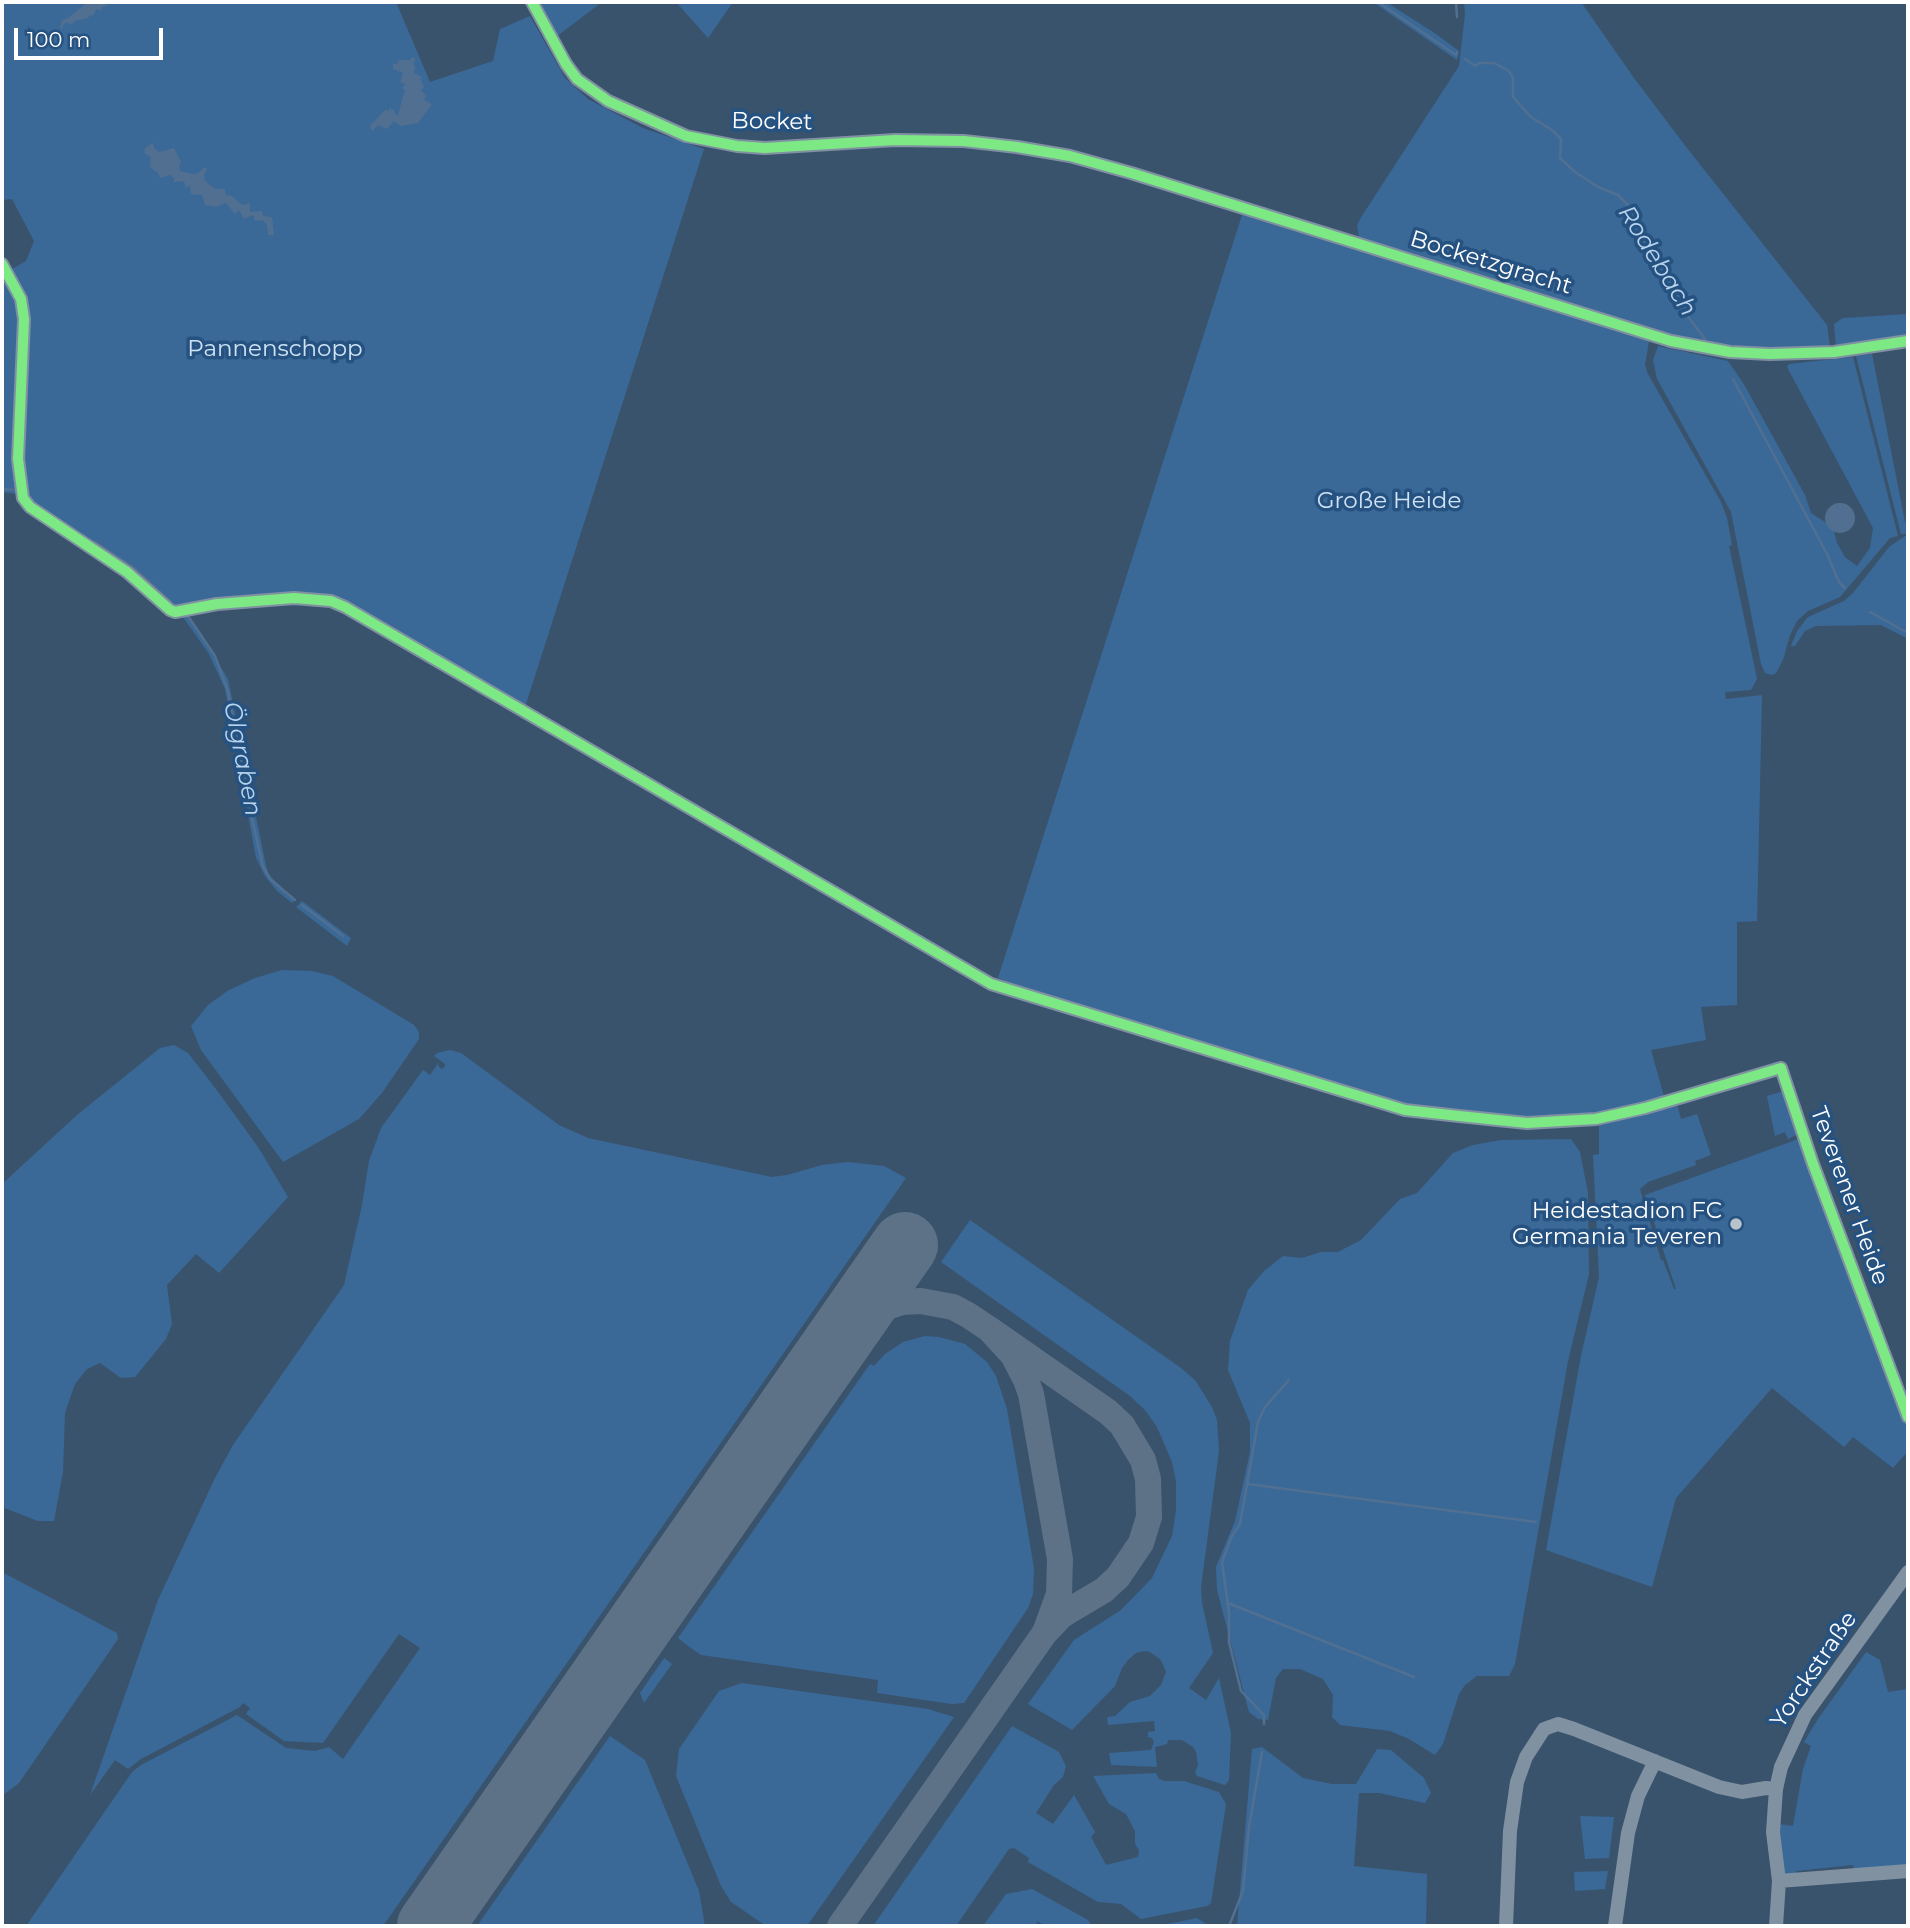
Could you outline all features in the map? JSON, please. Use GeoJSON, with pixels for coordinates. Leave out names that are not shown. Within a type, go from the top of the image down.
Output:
{"type":"FeatureCollection","features":[{"type":"Feature","properties":{"kind":"street","name":"Bocket"},"geometry":{"type":"LineString","coordinates":[[532,2],[577,79],[608,101],[686,136],[737,146],[765,148],[895,140],[964,141],[1070,156]]}},
{"type":"Feature","properties":{"kind":"street","name":"Bocketzgracht"},"geometry":{"type":"LineString","coordinates":[[1070,156],[1671,341],[1730,352],[1770,354],[1834,352],[1908,341]]}},
{"type":"Feature","properties":{"kind":"street","name":"Teverener Heide"},"geometry":{"type":"LineString","coordinates":[[2,264],[21,299],[24,319],[18,459],[23,498],[30,507],[127,572],[175,612],[260,599],[314,598],[331,601],[356,612],[977,977],[1002,988],[1405,1110],[1527,1123],[1596,1119],[1644,1108],[1781,1068],[1813,1164],[1908,1417]]}},
{"type":"Feature","properties":{"kind":"street","name":"Yorckstraße"},"geometry":{"type":"LineString","coordinates":[[1776,1926],[1779,1881],[1773,1832],[1776,1789],[1788,1749],[1805,1715],[1906,1580]]}},
{"type":"Feature","properties":{"kind":"street"},"geometry":{"type":"LineString","coordinates":[[1506,1926],[1510,1831],[1517,1782],[1525,1757],[1544,1729],[1558,1724],[1730,1790],[1742,1793],[1766,1788],[1776,1789]]}},
{"type":"Feature","properties":{"kind":"street"},"geometry":{"type":"LineString","coordinates":[[1615,1926],[1628,1833],[1638,1796],[1655,1761]]}},
{"type":"Feature","properties":{"kind":"street"},"geometry":{"type":"LineString","coordinates":[[1779,1881],[1908,1871]]}},
{"type":"Feature","properties":{"kind":"green space","name":"Pannenschopp"},"geometry":{"type":"Polygon","coordinates":[[[2,2],[396,2],[430,82],[493,61],[500,29],[530,16],[565,78],[588,99],[643,128],[704,149],[525,707],[330,599],[178,610],[34,507],[21,483],[27,359],[10,270],[26,261],[34,241],[12,199],[2,200],[2,2]]]}},
{"type":"Feature","properties":{"kind":"green space"},"geometry":{"type":"Polygon","coordinates":[[[539,2],[602,2],[556,37],[539,2]]]}},
{"type":"Feature","properties":{"kind":"green space"},"geometry":{"type":"Polygon","coordinates":[[[676,2],[733,2],[708,38],[676,2]]]}},
{"type":"Feature","properties":{"kind":"green space"},"geometry":{"type":"Polygon","coordinates":[[[1373,2],[1386,2],[1433,32],[1459,51],[1457,60],[1373,2]]]}},
{"type":"Feature","properties":{"kind":"green space"},"geometry":{"type":"Polygon","coordinates":[[[1464,2],[1581,2],[1687,148],[1827,325],[1830,347],[1791,349],[1726,346],[1674,336],[1359,237],[1357,226],[1360,219],[1459,66],[1464,2]]]}},
{"type":"Feature","properties":{"kind":"green space","name":"Große Heide"},"geometry":{"type":"Polygon","coordinates":[[[1242,215],[1649,341],[1645,365],[1648,374],[1721,502],[1727,518],[1732,545],[1729,546],[1757,679],[1751,690],[1725,692],[1726,699],[1762,695],[1757,921],[1737,922],[1737,1005],[1701,1007],[1706,1040],[1651,1050],[1665,1100],[1554,1120],[1410,1108],[1023,990],[998,978],[1242,215]]]}},
{"type":"Feature","properties":{"kind":"green space"},"geometry":{"type":"Polygon","coordinates":[[[2,271],[18,302],[16,494],[2,492],[2,271]]]}},
{"type":"Feature","properties":{"kind":"green space"},"geometry":{"type":"Polygon","coordinates":[[[1908,314],[1908,337],[1836,347],[1834,324],[1843,318],[1908,314]]]}},
{"type":"Feature","properties":{"kind":"green space"},"geometry":{"type":"Polygon","coordinates":[[[1658,346],[1728,361],[1745,386],[1805,495],[1811,513],[1834,532],[1845,557],[1857,566],[1870,548],[1873,528],[1787,367],[1789,364],[1853,357],[1898,536],[1890,538],[1840,597],[1808,611],[1797,621],[1783,660],[1772,675],[1765,673],[1761,664],[1731,512],[1657,379],[1653,360],[1658,346]]]}},
{"type":"Feature","properties":{"kind":"green space"},"geometry":{"type":"Polygon","coordinates":[[[1872,354],[1908,534],[1901,534],[1856,356],[1872,354]]]}},
{"type":"Feature","properties":{"kind":"green space"},"geometry":{"type":"Polygon","coordinates":[[[1908,536],[1908,639],[1881,625],[1816,626],[1805,631],[1795,646],[1791,646],[1797,631],[1808,617],[1844,601],[1889,547],[1908,536]]]}},
{"type":"Feature","properties":{"kind":"green space"},"geometry":{"type":"Polygon","coordinates":[[[189,615],[228,679],[266,866],[269,875],[295,900],[292,903],[277,891],[265,876],[256,858],[225,689],[209,654],[183,617],[189,615]]]}},
{"type":"Feature","properties":{"kind":"green space"},"geometry":{"type":"Polygon","coordinates":[[[302,901],[351,938],[347,946],[296,907],[302,901]]]}},
{"type":"Feature","properties":{"kind":"green space"},"geometry":{"type":"Polygon","coordinates":[[[282,970],[312,971],[333,976],[414,1025],[419,1032],[419,1039],[382,1093],[359,1119],[283,1162],[201,1050],[191,1026],[208,1005],[229,990],[282,970]]]}},
{"type":"Feature","properties":{"kind":"green space"},"geometry":{"type":"Polygon","coordinates":[[[174,1045],[188,1053],[216,1089],[258,1147],[288,1197],[219,1273],[196,1254],[167,1285],[172,1324],[166,1339],[135,1377],[121,1378],[100,1363],[87,1369],[75,1384],[65,1413],[63,1472],[54,1521],[38,1521],[2,1507],[2,1184],[77,1115],[160,1048],[174,1045]]]}},
{"type":"Feature","properties":{"kind":"green space"},"geometry":{"type":"Polygon","coordinates":[[[450,1050],[461,1053],[559,1125],[588,1138],[772,1177],[848,1162],[884,1166],[906,1178],[383,1926],[26,1926],[132,1772],[141,1765],[237,1715],[286,1748],[315,1751],[329,1747],[343,1759],[420,1648],[399,1634],[323,1743],[284,1741],[246,1714],[250,1708],[243,1703],[141,1759],[128,1769],[115,1760],[90,1795],[158,1600],[215,1478],[233,1445],[344,1285],[369,1161],[381,1128],[423,1070],[430,1075],[439,1062],[438,1066],[442,1069],[445,1066],[434,1056],[450,1050]]]}},
{"type":"Feature","properties":{"kind":"green space"},"geometry":{"type":"Polygon","coordinates":[[[1784,1091],[1798,1134],[1788,1139],[1785,1132],[1775,1136],[1767,1096],[1784,1091]]]}},
{"type":"Feature","properties":{"kind":"green space"},"geometry":{"type":"Polygon","coordinates":[[[1677,1104],[1681,1119],[1697,1114],[1711,1155],[1695,1161],[1696,1165],[1648,1182],[1640,1189],[1661,1260],[1674,1289],[1645,1195],[1801,1138],[1908,1426],[1908,1451],[1893,1468],[1853,1437],[1844,1447],[1772,1388],[1676,1498],[1652,1587],[1546,1550],[1581,1356],[1599,1277],[1593,1155],[1599,1154],[1599,1122],[1677,1104]]]}},
{"type":"Feature","properties":{"kind":"green space"},"geometry":{"type":"Polygon","coordinates":[[[1571,1139],[1580,1152],[1588,1193],[1589,1274],[1568,1361],[1515,1664],[1509,1676],[1477,1676],[1465,1685],[1459,1694],[1443,1744],[1435,1755],[1390,1731],[1340,1725],[1332,1717],[1333,1695],[1323,1679],[1300,1669],[1283,1669],[1276,1678],[1268,1720],[1258,1719],[1249,1712],[1217,1590],[1216,1567],[1235,1521],[1250,1452],[1250,1423],[1228,1370],[1230,1341],[1248,1290],[1264,1271],[1283,1256],[1302,1258],[1321,1252],[1338,1252],[1361,1240],[1400,1199],[1417,1193],[1453,1153],[1473,1145],[1501,1140],[1571,1139]]]}},
{"type":"Feature","properties":{"kind":"green space"},"geometry":{"type":"Polygon","coordinates":[[[970,1220],[1181,1368],[1195,1380],[1212,1407],[1217,1420],[1219,1451],[1201,1587],[1213,1653],[1189,1688],[1206,1700],[1219,1678],[1231,1733],[1229,1780],[1225,1785],[1197,1776],[1196,1752],[1182,1740],[1168,1740],[1167,1744],[1155,1747],[1157,1767],[1111,1765],[1109,1753],[1151,1750],[1154,1742],[1148,1737],[1148,1732],[1155,1731],[1154,1721],[1108,1725],[1107,1717],[1115,1716],[1130,1702],[1150,1696],[1161,1685],[1166,1672],[1161,1660],[1150,1652],[1136,1653],[1128,1660],[1115,1686],[1072,1730],[1028,1704],[1074,1640],[1121,1610],[1152,1578],[1172,1536],[1176,1510],[1176,1481],[1172,1462],[1157,1427],[1145,1410],[1130,1396],[941,1262],[970,1220]]]}},
{"type":"Feature","properties":{"kind":"green space"},"geometry":{"type":"Polygon","coordinates":[[[925,1336],[965,1344],[987,1362],[996,1376],[1007,1409],[1034,1568],[1033,1594],[1028,1608],[964,1703],[952,1704],[877,1693],[878,1680],[701,1655],[688,1646],[678,1638],[870,1364],[874,1366],[885,1354],[903,1342],[925,1336]]]}},
{"type":"Feature","properties":{"kind":"green space"},"geometry":{"type":"Polygon","coordinates":[[[2,1572],[117,1633],[118,1639],[19,1783],[2,1796],[2,1572]]]}},
{"type":"Feature","properties":{"kind":"green space"},"geometry":{"type":"Polygon","coordinates":[[[1866,1652],[1880,1660],[1888,1692],[1908,1689],[1908,1867],[1854,1871],[1853,1865],[1796,1871],[1796,1877],[1784,1875],[1779,1824],[1793,1826],[1803,1769],[1811,1746],[1804,1742],[1866,1652]]]}},
{"type":"Feature","properties":{"kind":"green space"},"geometry":{"type":"Polygon","coordinates":[[[664,1658],[672,1664],[644,1703],[640,1693],[664,1658]]]}},
{"type":"Feature","properties":{"kind":"green space"},"geometry":{"type":"Polygon","coordinates":[[[742,1683],[928,1709],[954,1717],[807,1926],[766,1926],[731,1902],[721,1886],[676,1776],[679,1749],[719,1691],[742,1683]]]}},
{"type":"Feature","properties":{"kind":"green space"},"geometry":{"type":"Polygon","coordinates":[[[1012,1726],[1059,1752],[1066,1766],[1063,1777],[1054,1785],[1036,1813],[1053,1824],[1074,1795],[1095,1832],[1091,1837],[1106,1865],[1138,1857],[1139,1850],[1135,1844],[1135,1831],[1126,1814],[1109,1804],[1093,1776],[1156,1773],[1159,1779],[1164,1781],[1184,1781],[1219,1792],[1226,1804],[1211,1903],[1141,1919],[1121,1904],[1098,1902],[1028,1862],[1029,1858],[1014,1848],[1009,1849],[956,1926],[873,1926],[1012,1726]]]}},
{"type":"Feature","properties":{"kind":"green space"},"geometry":{"type":"Polygon","coordinates":[[[610,1736],[645,1760],[699,1891],[705,1926],[477,1926],[610,1736]]]}},
{"type":"Feature","properties":{"kind":"green space"},"geometry":{"type":"Polygon","coordinates":[[[1262,1747],[1303,1778],[1332,1784],[1356,1784],[1377,1749],[1391,1750],[1424,1778],[1431,1793],[1425,1803],[1379,1793],[1359,1793],[1354,1866],[1427,1874],[1426,1926],[1237,1926],[1252,1749],[1262,1747]]]}},
{"type":"Feature","properties":{"kind":"green space"},"geometry":{"type":"Polygon","coordinates":[[[1580,1816],[1614,1817],[1609,1858],[1585,1859],[1580,1816]]]}},
{"type":"Feature","properties":{"kind":"green space"},"geometry":{"type":"Polygon","coordinates":[[[1608,1871],[1605,1889],[1575,1891],[1574,1872],[1608,1871]]]}},
{"type":"Feature","properties":{"kind":"green space"},"geometry":{"type":"Polygon","coordinates":[[[1032,1889],[1088,1920],[1092,1926],[1048,1926],[1036,1921],[1039,1926],[983,1926],[1006,1894],[1032,1889]]]}},
{"type":"Feature","properties":{"kind":"green space"},"geometry":{"type":"Polygon","coordinates":[[[1197,1918],[1209,1926],[1158,1926],[1197,1918]]]}},
{"type":"Feature","properties":{"kind":"shaded area"},"geometry":{"type":"Polygon","coordinates":[[[88,2],[107,2],[107,6],[102,7],[101,11],[96,9],[93,16],[75,21],[71,25],[67,22],[62,30],[62,20],[88,2]]]}},
{"type":"Feature","properties":{"kind":"shaded area"},"geometry":{"type":"Polygon","coordinates":[[[412,57],[416,60],[413,63],[414,73],[423,78],[420,79],[424,87],[421,90],[426,96],[424,100],[432,104],[418,123],[401,126],[394,121],[387,129],[378,125],[372,131],[370,126],[385,110],[388,111],[391,107],[398,115],[405,84],[400,82],[403,73],[393,69],[393,64],[397,64],[399,60],[410,60],[412,57]]]}},
{"type":"Feature","properties":{"kind":"shaded area"},"geometry":{"type":"Polygon","coordinates":[[[153,143],[159,152],[174,148],[181,162],[180,171],[193,174],[207,168],[205,181],[215,189],[225,189],[226,195],[232,196],[242,205],[250,203],[250,212],[262,211],[263,216],[272,217],[274,235],[268,235],[267,225],[263,220],[255,221],[253,215],[244,219],[239,210],[235,214],[226,203],[216,207],[205,205],[202,195],[191,194],[190,185],[186,188],[184,181],[174,182],[170,175],[160,178],[150,167],[151,157],[144,153],[145,148],[153,143]]]}},
{"type":"Feature","properties":{"kind":"shaded area"},"geometry":{"type":"Polygon","coordinates":[[[1840,503],[1851,507],[1855,518],[1851,529],[1840,533],[1829,529],[1825,518],[1829,507],[1840,503]]]}},
{"type":"Feature","properties":{"kind":"waterway","name":"Rodebach"},"geometry":{"type":"LineString","coordinates":[[1378,2],[1456,55],[1457,52]]}},
{"type":"Feature","properties":{"kind":"waterway"},"geometry":{"type":"LineString","coordinates":[[1456,2],[1457,17]]}},
{"type":"Feature","properties":{"kind":"waterway","name":"Rodebach"},"geometry":{"type":"LineString","coordinates":[[1465,59],[1475,66],[1479,63],[1494,63],[1509,71],[1513,78],[1513,97],[1531,117],[1561,139],[1560,158],[1575,172],[1598,187],[1618,195],[1629,206],[1632,216],[1642,229],[1647,252],[1658,258],[1681,293],[1689,318],[1705,339]]}},
{"type":"Feature","properties":{"kind":"waterway","name":"Rodebach"},"geometry":{"type":"LineString","coordinates":[[1733,379],[1827,554],[1839,582],[1845,588]]}},
{"type":"Feature","properties":{"kind":"waterway","name":"Ölgraben"},"geometry":{"type":"LineString","coordinates":[[2,489],[14,490]]}},
{"type":"Feature","properties":{"kind":"waterway","name":"Ölgraben"},"geometry":{"type":"LineString","coordinates":[[95,542],[134,568],[170,601]]}},
{"type":"Feature","properties":{"kind":"waterway","name":"Rodebach"},"geometry":{"type":"LineString","coordinates":[[1870,612],[1908,633]]}},
{"type":"Feature","properties":{"kind":"waterway","name":"Ölgraben"},"geometry":{"type":"LineString","coordinates":[[188,616],[215,656],[228,691],[245,788],[263,867],[271,880],[295,900]]}},
{"type":"Feature","properties":{"kind":"waterway","name":"Ölgraben"},"geometry":{"type":"LineString","coordinates":[[302,905],[343,936]]}},
{"type":"Feature","properties":{"kind":"waterway"},"geometry":{"type":"LineString","coordinates":[[1264,1724],[1264,1715],[1241,1691],[1229,1642],[1229,1613],[1222,1562],[1240,1524],[1258,1422],[1265,1407],[1289,1380]]}},
{"type":"Feature","properties":{"kind":"waterway"},"geometry":{"type":"LineString","coordinates":[[1248,1484],[1536,1522]]}},
{"type":"Feature","properties":{"kind":"waterway"},"geometry":{"type":"LineString","coordinates":[[1228,1603],[1414,1677]]}},
{"type":"Feature","properties":{"kind":"waterway"},"geometry":{"type":"LineString","coordinates":[[1229,1926],[1243,1891],[1249,1827],[1262,1752]]}},
{"type":"Feature","properties":{"kind":"taxiway"},"geometry":{"type":"LineString","coordinates":[[839,1340],[877,1310],[902,1302],[921,1301],[953,1307],[968,1315],[989,1329],[1013,1355],[1031,1394],[1060,1559],[1059,1594],[1046,1630]]}},
{"type":"Feature","properties":{"kind":"taxiway"},"geometry":{"type":"LineString","coordinates":[[840,1926],[1044,1634],[1062,1615],[1104,1590],[1118,1577],[1141,1543],[1149,1517],[1148,1479],[1143,1460],[1122,1425],[1108,1412],[989,1329]]}},
{"type":"Feature","properties":{"kind":"runway"},"geometry":{"type":"LineString","coordinates":[[430,1926],[905,1245]]}},
{"type":"Feature","properties":{"kind":"cycle path"},"geometry":{"type":"LineString","coordinates":[[532,2],[577,79],[608,101],[686,136],[737,146],[765,148],[895,140],[964,141],[1017,147],[1070,156],[1131,173],[1671,341],[1730,352],[1770,354],[1834,352],[1908,341]]}},
{"type":"Feature","properties":{"kind":"cycle path"},"geometry":{"type":"LineString","coordinates":[[2,264],[21,299],[24,319],[18,459],[23,498],[30,507],[127,572],[170,610],[175,612],[217,604],[294,598],[331,601],[345,607],[991,984],[1405,1110],[1459,1116],[1527,1123],[1596,1119],[1645,1108],[1781,1068],[1813,1164],[1908,1417]]}},
{"type":"Feature","properties":{"kind":"place","name":"Heidestadion FC Germania Teveren"},"geometry":{"type":"Point","coordinates":[1736,1224]}}]}
